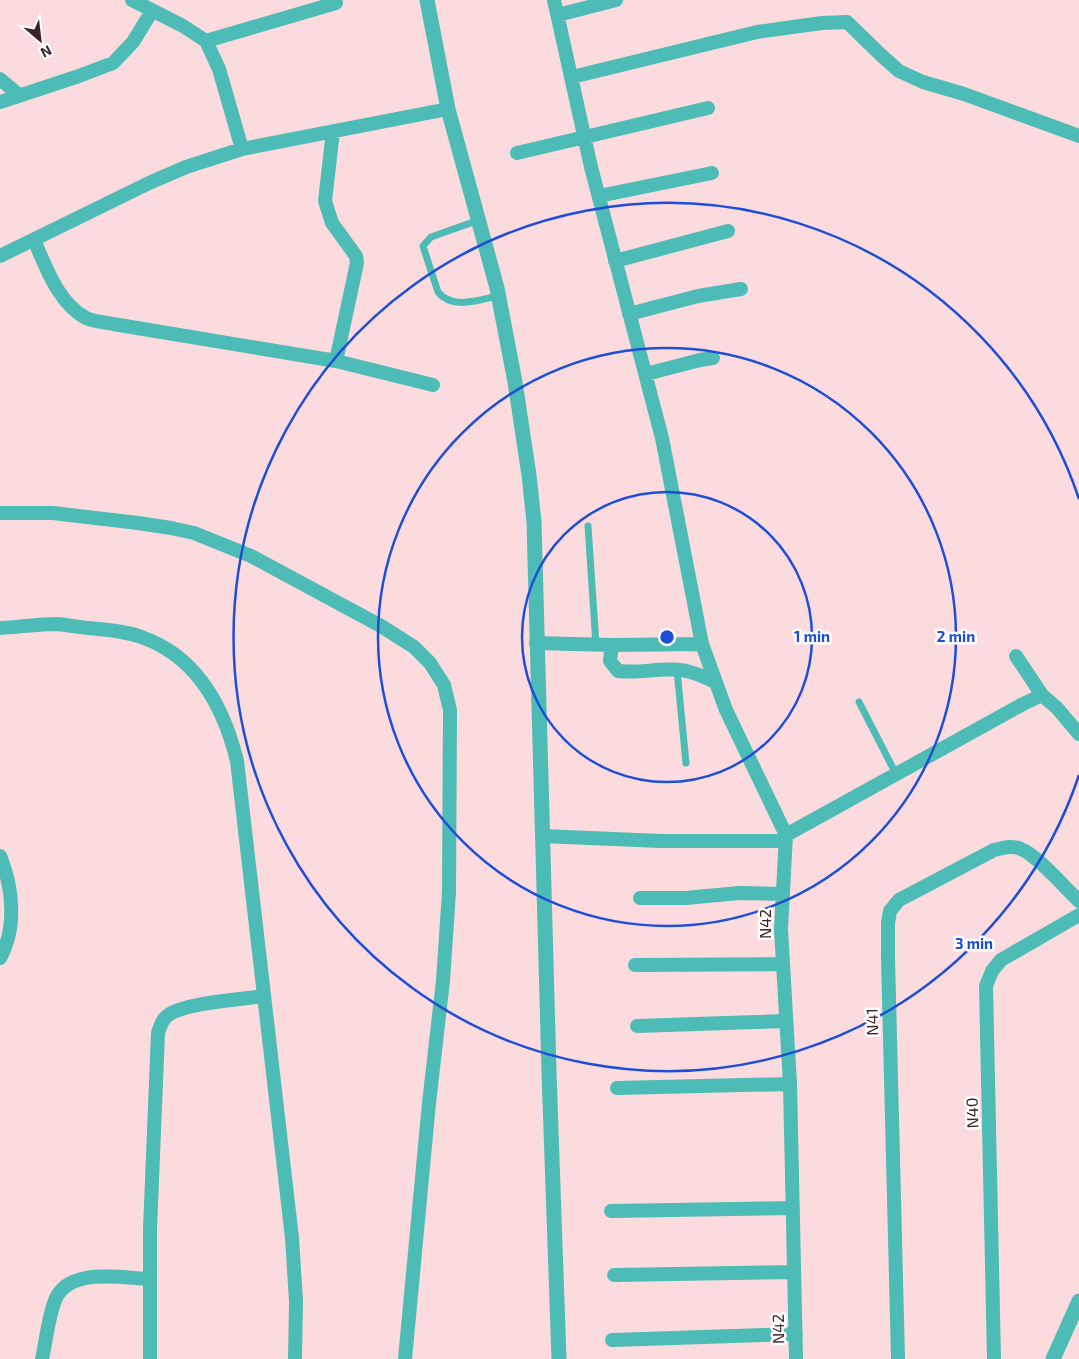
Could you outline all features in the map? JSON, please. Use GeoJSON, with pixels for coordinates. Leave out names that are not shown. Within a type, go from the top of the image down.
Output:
{"type":"FeatureCollection","features":[{"type":"Feature","properties":{"kind":"street"},"geometry":{"type":"LineString","coordinates":[[132,0],[183,26],[206,41],[219,69],[242,149]]}},
{"type":"Feature","properties":{"kind":"street"},"geometry":{"type":"LineString","coordinates":[[427,0],[448,109],[480,220],[499,296],[515,382],[534,522],[536,643],[559,1359]]}},
{"type":"Feature","properties":{"kind":"street"},"geometry":{"type":"LineString","coordinates":[[554,0],[615,261],[662,438],[702,644],[726,710],[786,838]]}},
{"type":"Feature","properties":{"kind":"street"},"geometry":{"type":"LineString","coordinates":[[558,15],[616,0]]}},
{"type":"Feature","properties":{"kind":"street"},"geometry":{"type":"LineString","coordinates":[[206,41],[336,3]]}},
{"type":"Feature","properties":{"kind":"street"},"geometry":{"type":"LineString","coordinates":[[0,102],[79,76],[113,62],[133,42],[152,11]]}},
{"type":"Feature","properties":{"kind":"street"},"geometry":{"type":"LineString","coordinates":[[572,76],[757,32],[822,23],[847,22],[899,71],[923,82],[964,94],[1079,136]]}},
{"type":"Feature","properties":{"kind":"street"},"geometry":{"type":"LineString","coordinates":[[0,79],[19,96]]}},
{"type":"Feature","properties":{"kind":"street"},"geometry":{"type":"LineString","coordinates":[[517,153],[708,108]]}},
{"type":"Feature","properties":{"kind":"street"},"geometry":{"type":"LineString","coordinates":[[0,256],[149,183],[186,167],[242,149],[448,109]]}},
{"type":"Feature","properties":{"kind":"street"},"geometry":{"type":"LineString","coordinates":[[333,131],[325,201],[332,223],[356,256],[357,263],[336,361]]}},
{"type":"Feature","properties":{"kind":"street"},"geometry":{"type":"LineString","coordinates":[[599,196],[712,173]]}},
{"type":"Feature","properties":{"kind":"street"},"geometry":{"type":"LineString","coordinates":[[615,261],[728,231]]}},
{"type":"Feature","properties":{"kind":"street"},"geometry":{"type":"LineString","coordinates":[[34,240],[63,296],[73,310],[88,319],[336,361],[433,385]]}},
{"type":"Feature","properties":{"kind":"street"},"geometry":{"type":"LineString","coordinates":[[630,314],[698,296],[741,289]]}},
{"type":"Feature","properties":{"kind":"street"},"geometry":{"type":"LineString","coordinates":[[646,374],[713,358]]}},
{"type":"Feature","properties":{"kind":"street"},"geometry":{"type":"LineString","coordinates":[[0,513],[53,513],[138,523],[194,534],[251,556],[381,626],[414,647],[430,662],[444,685],[450,710],[449,892],[443,981],[429,1103],[405,1359]]}},
{"type":"Feature","properties":{"kind":"street"},"geometry":{"type":"LineString","coordinates":[[0,628],[57,624],[117,631],[144,638],[170,650],[190,667],[206,685],[228,729],[237,761],[292,1238],[296,1301],[295,1359]]}},
{"type":"Feature","properties":{"kind":"street"},"geometry":{"type":"LineString","coordinates":[[536,643],[596,645],[702,644]]}},
{"type":"Feature","properties":{"kind":"street"},"geometry":{"type":"LineString","coordinates":[[612,645],[610,661],[618,672],[677,670],[692,672],[716,682]]}},
{"type":"Feature","properties":{"kind":"street"},"geometry":{"type":"LineString","coordinates":[[1016,656],[1042,695],[1057,708],[1079,734]]}},
{"type":"Feature","properties":{"kind":"street"},"geometry":{"type":"LineString","coordinates":[[542,836],[661,841],[786,838],[896,774],[1042,695]]}},
{"type":"Feature","properties":{"kind":"street","name":"N42"},"geometry":{"type":"LineString","coordinates":[[786,838],[781,929],[790,1084],[796,1359]]}},
{"type":"Feature","properties":{"kind":"street","name":"N41"},"geometry":{"type":"LineString","coordinates":[[898,1359],[888,949],[890,911],[899,900],[994,850],[1008,846],[1020,848],[1031,854],[1079,901]]}},
{"type":"Feature","properties":{"kind":"street"},"geometry":{"type":"LineString","coordinates":[[0,856],[6,871],[10,892],[11,914],[8,937],[0,958]]}},
{"type":"Feature","properties":{"kind":"street"},"geometry":{"type":"LineString","coordinates":[[640,898],[686,898],[738,893],[783,894]]}},
{"type":"Feature","properties":{"kind":"street","name":"N40"},"geometry":{"type":"LineString","coordinates":[[994,1359],[994,1269],[986,986],[992,971],[1001,960],[1079,915]]}},
{"type":"Feature","properties":{"kind":"street"},"geometry":{"type":"LineString","coordinates":[[635,965],[783,964]]}},
{"type":"Feature","properties":{"kind":"street"},"geometry":{"type":"LineString","coordinates":[[150,1359],[154,1100],[158,1033],[162,1022],[173,1012],[264,996]]}},
{"type":"Feature","properties":{"kind":"street"},"geometry":{"type":"LineString","coordinates":[[637,1026],[786,1021]]}},
{"type":"Feature","properties":{"kind":"street"},"geometry":{"type":"LineString","coordinates":[[617,1088],[790,1084]]}},
{"type":"Feature","properties":{"kind":"street"},"geometry":{"type":"LineString","coordinates":[[611,1211],[793,1208]]}},
{"type":"Feature","properties":{"kind":"street"},"geometry":{"type":"LineString","coordinates":[[614,1276],[794,1272]]}},
{"type":"Feature","properties":{"kind":"street"},"geometry":{"type":"LineString","coordinates":[[42,1359],[54,1302],[66,1285],[76,1280],[90,1277],[150,1279]]}},
{"type":"Feature","properties":{"kind":"street"},"geometry":{"type":"LineString","coordinates":[[1053,1359],[1079,1302]]}},
{"type":"Feature","properties":{"kind":"street"},"geometry":{"type":"LineString","coordinates":[[612,1340],[796,1334]]}},
{"type":"Feature","properties":{"kind":"lane"},"geometry":{"type":"LineString","coordinates":[[480,220],[431,237],[423,246],[441,296],[459,303],[499,296]]}},
{"type":"Feature","properties":{"kind":"lane"},"geometry":{"type":"LineString","coordinates":[[588,526],[596,645]]}},
{"type":"Feature","properties":{"kind":"lane"},"geometry":{"type":"LineString","coordinates":[[677,670],[686,764]]}},
{"type":"Feature","properties":{"kind":"lane"},"geometry":{"type":"LineString","coordinates":[[859,702],[896,774]]}}]}
